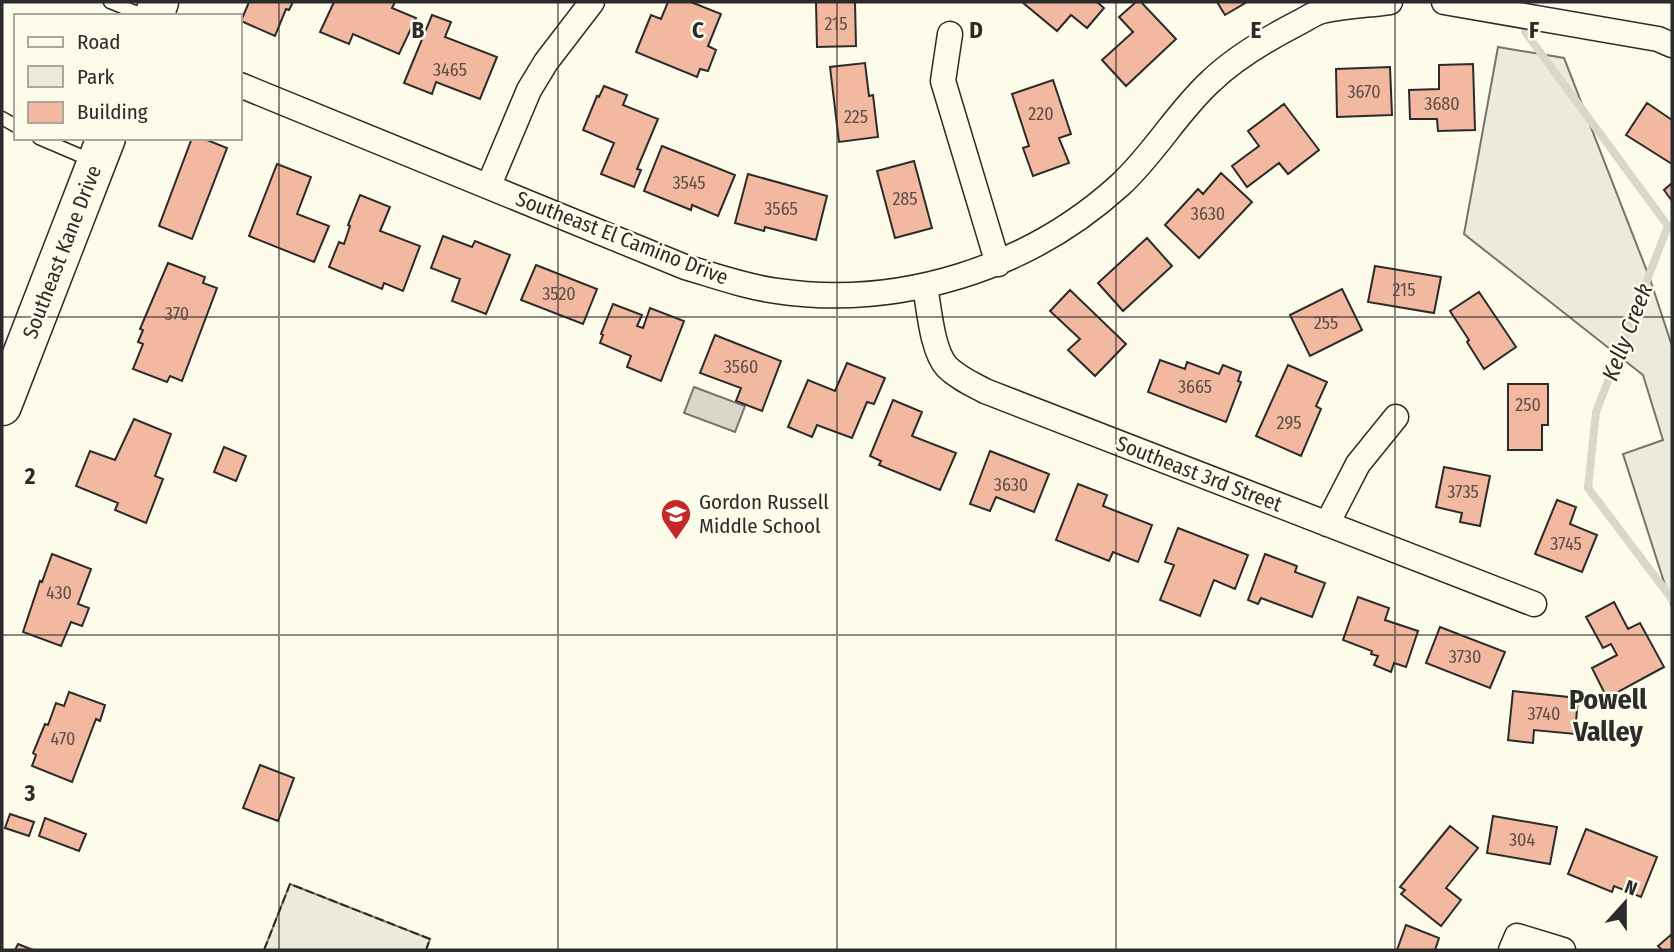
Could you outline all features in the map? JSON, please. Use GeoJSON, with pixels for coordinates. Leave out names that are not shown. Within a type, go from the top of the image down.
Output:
{"type":"FeatureCollection","features":[{"type":"Feature","properties":{"kind":"main road","name":"Southeast Kane Drive"},"geometry":{"type":"LineString","coordinates":[[2,406],[101,150]]}},
{"type":"Feature","properties":{"kind":"street"},"geometry":{"type":"LineString","coordinates":[[489,185],[529,90],[546,62],[592,2]]}},
{"type":"Feature","properties":{"kind":"street","name":"Southeast El Camino Drive"},"geometry":{"type":"LineString","coordinates":[[242,86],[685,267],[775,291],[809,295],[848,295],[925,286],[998,264],[1044,240],[1083,215],[1121,184],[1210,82],[1262,42],[1318,7],[1390,2]]}},
{"type":"Feature","properties":{"kind":"street"},"geometry":{"type":"LineString","coordinates":[[1444,2],[1658,39],[1672,45]]}},
{"type":"Feature","properties":{"kind":"street"},"geometry":{"type":"LineString","coordinates":[[950,34],[943,81],[998,264]]}},
{"type":"Feature","properties":{"kind":"street","name":"Southeast 3rd Street"},"geometry":{"type":"LineString","coordinates":[[925,286],[937,347],[945,365],[960,378],[988,392],[1534,604]]}},
{"type":"Feature","properties":{"kind":"street"},"geometry":{"type":"LineString","coordinates":[[1327,524],[1357,464],[1396,416]]}},
{"type":"Feature","properties":{"kind":"street"},"geometry":{"type":"LineString","coordinates":[[1514,943],[1563,950]]}},
{"type":"Feature","properties":{"kind":"lane"},"geometry":{"type":"LineString","coordinates":[[110,2],[140,14]]}},
{"type":"Feature","properties":{"kind":"lane"},"geometry":{"type":"LineString","coordinates":[[49,140],[101,150]]}},
{"type":"Feature","properties":{"kind":"green space"},"geometry":{"type":"Polygon","coordinates":[[[1498,47],[1564,58],[1650,279],[1672,346],[1672,607],[1623,454],[1663,440],[1643,375],[1464,234],[1498,47]]]}},
{"type":"Feature","properties":{"kind":"green space"},"geometry":{"type":"Polygon","coordinates":[[[290,884],[430,939],[426,950],[264,950],[290,884]]]}},
{"type":"Feature","properties":{"kind":"shaded area"},"geometry":{"type":"Polygon","coordinates":[[[694,387],[745,406],[735,432],[684,413],[694,387]]]}},
{"type":"Feature","properties":{"kind":"building"},"geometry":{"type":"Polygon","coordinates":[[[249,2],[293,2],[289,10],[286,9],[275,36],[242,21],[249,2]]]}},
{"type":"Feature","properties":{"kind":"building"},"geometry":{"type":"Polygon","coordinates":[[[334,2],[395,2],[392,8],[416,18],[399,54],[353,34],[349,44],[320,32],[334,2]]]}},
{"type":"Feature","properties":{"kind":"building"},"geometry":{"type":"Polygon","coordinates":[[[668,2],[691,2],[721,14],[708,46],[716,50],[708,71],[700,69],[697,77],[636,52],[651,15],[661,19],[668,2]]]}},
{"type":"Feature","properties":{"kind":"building"},"geometry":{"type":"Polygon","coordinates":[[[816,2],[855,2],[856,46],[817,47],[816,2]]]}},
{"type":"Feature","properties":{"kind":"building"},"geometry":{"type":"Polygon","coordinates":[[[1022,2],[1097,2],[1104,8],[1087,28],[1071,15],[1057,31],[1022,2]]]}},
{"type":"Feature","properties":{"kind":"building"},"geometry":{"type":"Polygon","coordinates":[[[1136,2],[1141,2],[1176,39],[1126,86],[1102,60],[1133,32],[1119,17],[1136,2]]]}},
{"type":"Feature","properties":{"kind":"building"},"geometry":{"type":"Polygon","coordinates":[[[1217,2],[1247,2],[1225,15],[1217,2]]]}},
{"type":"Feature","properties":{"kind":"building"},"geometry":{"type":"Polygon","coordinates":[[[432,15],[451,22],[445,37],[497,57],[480,99],[436,82],[432,94],[404,83],[432,15]]]}},
{"type":"Feature","properties":{"kind":"building"},"geometry":{"type":"Polygon","coordinates":[[[865,63],[869,96],[873,95],[878,137],[839,142],[830,67],[865,63]]]}},
{"type":"Feature","properties":{"kind":"building"},"geometry":{"type":"Polygon","coordinates":[[[1473,64],[1475,130],[1438,131],[1437,119],[1410,119],[1409,90],[1439,89],[1439,65],[1473,64]]]}},
{"type":"Feature","properties":{"kind":"building"},"geometry":{"type":"Polygon","coordinates":[[[1390,67],[1392,115],[1337,117],[1336,69],[1390,67]]]}},
{"type":"Feature","properties":{"kind":"building"},"geometry":{"type":"Polygon","coordinates":[[[1053,80],[1071,134],[1059,138],[1069,163],[1033,176],[1023,148],[1029,146],[1012,94],[1053,80]]]}},
{"type":"Feature","properties":{"kind":"building"},"geometry":{"type":"Polygon","coordinates":[[[604,86],[627,95],[623,105],[658,119],[637,169],[641,170],[634,187],[601,174],[614,143],[583,130],[604,86]]]}},
{"type":"Feature","properties":{"kind":"building"},"geometry":{"type":"Polygon","coordinates":[[[1647,103],[1672,120],[1672,164],[1626,135],[1647,103]]]}},
{"type":"Feature","properties":{"kind":"building"},"geometry":{"type":"Polygon","coordinates":[[[1284,104],[1319,150],[1288,174],[1279,163],[1247,187],[1232,166],[1259,146],[1248,131],[1284,104]]]}},
{"type":"Feature","properties":{"kind":"building"},"geometry":{"type":"Polygon","coordinates":[[[191,140],[207,140],[227,148],[192,239],[159,226],[191,140]]]}},
{"type":"Feature","properties":{"kind":"building"},"geometry":{"type":"Polygon","coordinates":[[[662,146],[735,175],[718,216],[692,205],[691,210],[644,191],[662,146]]]}},
{"type":"Feature","properties":{"kind":"building"},"geometry":{"type":"Polygon","coordinates":[[[914,161],[932,228],[895,238],[877,171],[914,161]]]}},
{"type":"Feature","properties":{"kind":"building"},"geometry":{"type":"Polygon","coordinates":[[[277,164],[311,177],[297,214],[329,226],[314,262],[249,236],[277,164]]]}},
{"type":"Feature","properties":{"kind":"building"},"geometry":{"type":"Polygon","coordinates":[[[1221,173],[1252,202],[1199,258],[1165,225],[1198,189],[1203,194],[1221,173]]]}},
{"type":"Feature","properties":{"kind":"building"},"geometry":{"type":"Polygon","coordinates":[[[748,174],[827,196],[816,240],[765,227],[764,231],[735,223],[748,174]]]}},
{"type":"Feature","properties":{"kind":"building"},"geometry":{"type":"Polygon","coordinates":[[[1672,183],[1672,201],[1664,190],[1672,183]]]}},
{"type":"Feature","properties":{"kind":"building"},"geometry":{"type":"Polygon","coordinates":[[[360,195],[390,207],[380,231],[420,246],[403,291],[384,283],[382,289],[329,267],[339,242],[344,244],[360,195]]]}},
{"type":"Feature","properties":{"kind":"building"},"geometry":{"type":"Polygon","coordinates":[[[443,236],[472,247],[475,241],[510,255],[486,314],[452,301],[460,279],[431,268],[443,236]]]}},
{"type":"Feature","properties":{"kind":"building"},"geometry":{"type":"Polygon","coordinates":[[[1147,238],[1172,266],[1123,311],[1098,283],[1147,238]]]}},
{"type":"Feature","properties":{"kind":"building"},"geometry":{"type":"Polygon","coordinates":[[[168,263],[205,277],[203,283],[217,288],[182,381],[170,376],[167,382],[133,369],[143,344],[138,342],[143,330],[140,329],[168,263]]]}},
{"type":"Feature","properties":{"kind":"building"},"geometry":{"type":"Polygon","coordinates":[[[536,265],[597,289],[583,324],[521,300],[536,265]]]}},
{"type":"Feature","properties":{"kind":"building"},"geometry":{"type":"Polygon","coordinates":[[[1375,266],[1441,277],[1434,313],[1368,302],[1375,266]]]}},
{"type":"Feature","properties":{"kind":"building"},"geometry":{"type":"Polygon","coordinates":[[[1342,289],[1362,330],[1310,356],[1290,315],[1342,289]]]}},
{"type":"Feature","properties":{"kind":"building"},"geometry":{"type":"Polygon","coordinates":[[[1070,290],[1126,344],[1095,376],[1068,350],[1080,339],[1050,311],[1070,290]]]}},
{"type":"Feature","properties":{"kind":"building"},"geometry":{"type":"Polygon","coordinates":[[[1479,292],[1516,347],[1484,369],[1450,311],[1479,292]]]}},
{"type":"Feature","properties":{"kind":"building"},"geometry":{"type":"Polygon","coordinates":[[[613,304],[642,315],[637,326],[643,328],[650,308],[684,321],[661,381],[627,367],[631,356],[600,343],[613,304]]]}},
{"type":"Feature","properties":{"kind":"building"},"geometry":{"type":"Polygon","coordinates":[[[715,335],[781,361],[762,411],[736,401],[741,388],[700,373],[715,335]]]}},
{"type":"Feature","properties":{"kind":"building"},"geometry":{"type":"Polygon","coordinates":[[[1160,360],[1185,369],[1187,362],[1219,374],[1223,365],[1241,372],[1238,381],[1241,382],[1226,422],[1148,392],[1160,360]]]}},
{"type":"Feature","properties":{"kind":"building"},"geometry":{"type":"Polygon","coordinates":[[[847,363],[885,378],[874,404],[867,402],[852,438],[817,425],[812,437],[788,427],[808,380],[835,391],[847,363]]]}},
{"type":"Feature","properties":{"kind":"building"},"geometry":{"type":"Polygon","coordinates":[[[1288,365],[1327,382],[1316,406],[1321,409],[1301,456],[1256,436],[1288,365]]]}},
{"type":"Feature","properties":{"kind":"building"},"geometry":{"type":"Polygon","coordinates":[[[1508,384],[1548,384],[1548,425],[1542,425],[1542,450],[1508,450],[1508,384]]]}},
{"type":"Feature","properties":{"kind":"building"},"geometry":{"type":"Polygon","coordinates":[[[893,400],[922,412],[912,436],[956,453],[940,490],[879,465],[881,461],[870,456],[893,400]]]}},
{"type":"Feature","properties":{"kind":"building"},"geometry":{"type":"Polygon","coordinates":[[[134,419],[171,434],[155,476],[163,479],[146,523],[115,510],[118,503],[76,486],[90,451],[115,460],[134,419]]]}},
{"type":"Feature","properties":{"kind":"building"},"geometry":{"type":"Polygon","coordinates":[[[224,447],[246,456],[236,481],[214,472],[224,447]]]}},
{"type":"Feature","properties":{"kind":"building"},"geometry":{"type":"Polygon","coordinates":[[[990,451],[1049,474],[1034,512],[996,497],[990,511],[970,504],[990,451]]]}},
{"type":"Feature","properties":{"kind":"building"},"geometry":{"type":"Polygon","coordinates":[[[1444,467],[1490,476],[1480,526],[1460,522],[1462,513],[1436,507],[1444,467]]]}},
{"type":"Feature","properties":{"kind":"building"},"geometry":{"type":"Polygon","coordinates":[[[1078,484],[1107,495],[1103,506],[1152,525],[1138,562],[1113,552],[1109,561],[1056,540],[1078,484]]]}},
{"type":"Feature","properties":{"kind":"building"},"geometry":{"type":"Polygon","coordinates":[[[1557,500],[1576,507],[1570,524],[1597,535],[1582,572],[1535,554],[1557,500]]]}},
{"type":"Feature","properties":{"kind":"building"},"geometry":{"type":"Polygon","coordinates":[[[1178,528],[1248,555],[1235,589],[1214,580],[1200,616],[1160,600],[1174,565],[1165,562],[1178,528]]]}},
{"type":"Feature","properties":{"kind":"building"},"geometry":{"type":"Polygon","coordinates":[[[52,554],[91,569],[78,604],[89,608],[82,626],[71,622],[61,646],[23,632],[52,554]]]}},
{"type":"Feature","properties":{"kind":"building"},"geometry":{"type":"Polygon","coordinates":[[[1265,554],[1297,566],[1295,572],[1325,583],[1312,617],[1261,598],[1258,604],[1248,600],[1265,554]]]}},
{"type":"Feature","properties":{"kind":"building"},"geometry":{"type":"Polygon","coordinates":[[[1358,597],[1389,608],[1385,620],[1418,631],[1406,667],[1394,663],[1391,672],[1374,665],[1378,656],[1371,654],[1372,651],[1343,640],[1358,597]]]}},
{"type":"Feature","properties":{"kind":"building"},"geometry":{"type":"Polygon","coordinates":[[[1614,602],[1628,629],[1640,623],[1664,667],[1607,698],[1592,668],[1617,655],[1611,644],[1603,648],[1586,617],[1614,602]]]}},
{"type":"Feature","properties":{"kind":"building"},"geometry":{"type":"Polygon","coordinates":[[[1440,627],[1505,652],[1490,688],[1426,663],[1440,627]]]}},
{"type":"Feature","properties":{"kind":"building"},"geometry":{"type":"Polygon","coordinates":[[[1513,691],[1578,698],[1575,734],[1534,730],[1533,743],[1508,740],[1513,691]]]}},
{"type":"Feature","properties":{"kind":"building"},"geometry":{"type":"Polygon","coordinates":[[[69,692],[105,705],[100,721],[96,719],[72,782],[32,766],[36,755],[33,753],[45,724],[48,725],[56,703],[64,706],[69,692]]]}},
{"type":"Feature","properties":{"kind":"building"},"geometry":{"type":"Polygon","coordinates":[[[260,765],[294,778],[278,821],[243,808],[260,765]]]}},
{"type":"Feature","properties":{"kind":"building"},"geometry":{"type":"Polygon","coordinates":[[[10,814],[34,822],[29,836],[5,828],[10,814]]]}},
{"type":"Feature","properties":{"kind":"building"},"geometry":{"type":"Polygon","coordinates":[[[1493,816],[1557,827],[1550,864],[1487,853],[1493,816]]]}},
{"type":"Feature","properties":{"kind":"building"},"geometry":{"type":"Polygon","coordinates":[[[45,818],[86,834],[79,851],[39,836],[45,818]]]}},
{"type":"Feature","properties":{"kind":"building"},"geometry":{"type":"Polygon","coordinates":[[[1450,826],[1478,848],[1446,888],[1461,900],[1441,926],[1401,894],[1405,890],[1400,887],[1450,826]]]}},
{"type":"Feature","properties":{"kind":"building"},"geometry":{"type":"Polygon","coordinates":[[[1586,829],[1657,857],[1641,897],[1614,886],[1612,892],[1568,874],[1586,829]]]}},
{"type":"Feature","properties":{"kind":"building"},"geometry":{"type":"Polygon","coordinates":[[[1406,925],[1439,938],[1435,950],[1397,950],[1406,925]]]}},
{"type":"Feature","properties":{"kind":"building"},"geometry":{"type":"Polygon","coordinates":[[[1672,934],[1672,950],[1662,950],[1658,946],[1672,934]]]}},
{"type":"Feature","properties":{"kind":"building"},"geometry":{"type":"Polygon","coordinates":[[[18,944],[33,950],[15,950],[18,944]]]}},
{"type":"Feature","properties":{"kind":"waterway","name":"Kelly Creek"},"geometry":{"type":"LineString","coordinates":[[1519,2],[1526,33],[1668,226],[1596,412],[1588,488],[1672,599]]}},
{"type":"Feature","properties":{"kind":"fence"},"geometry":{"type":"LineString","coordinates":[[264,950],[290,884],[430,939],[426,950]]}},
{"type":"Feature","properties":{"kind":"place","name":"Gordon Russell Middle School"},"geometry":{"type":"Point","coordinates":[676,541]}},
{"type":"Feature","properties":{"kind":"district","name":"Powell Valley"},"geometry":{"type":"Point","coordinates":[1608,715]}}]}
